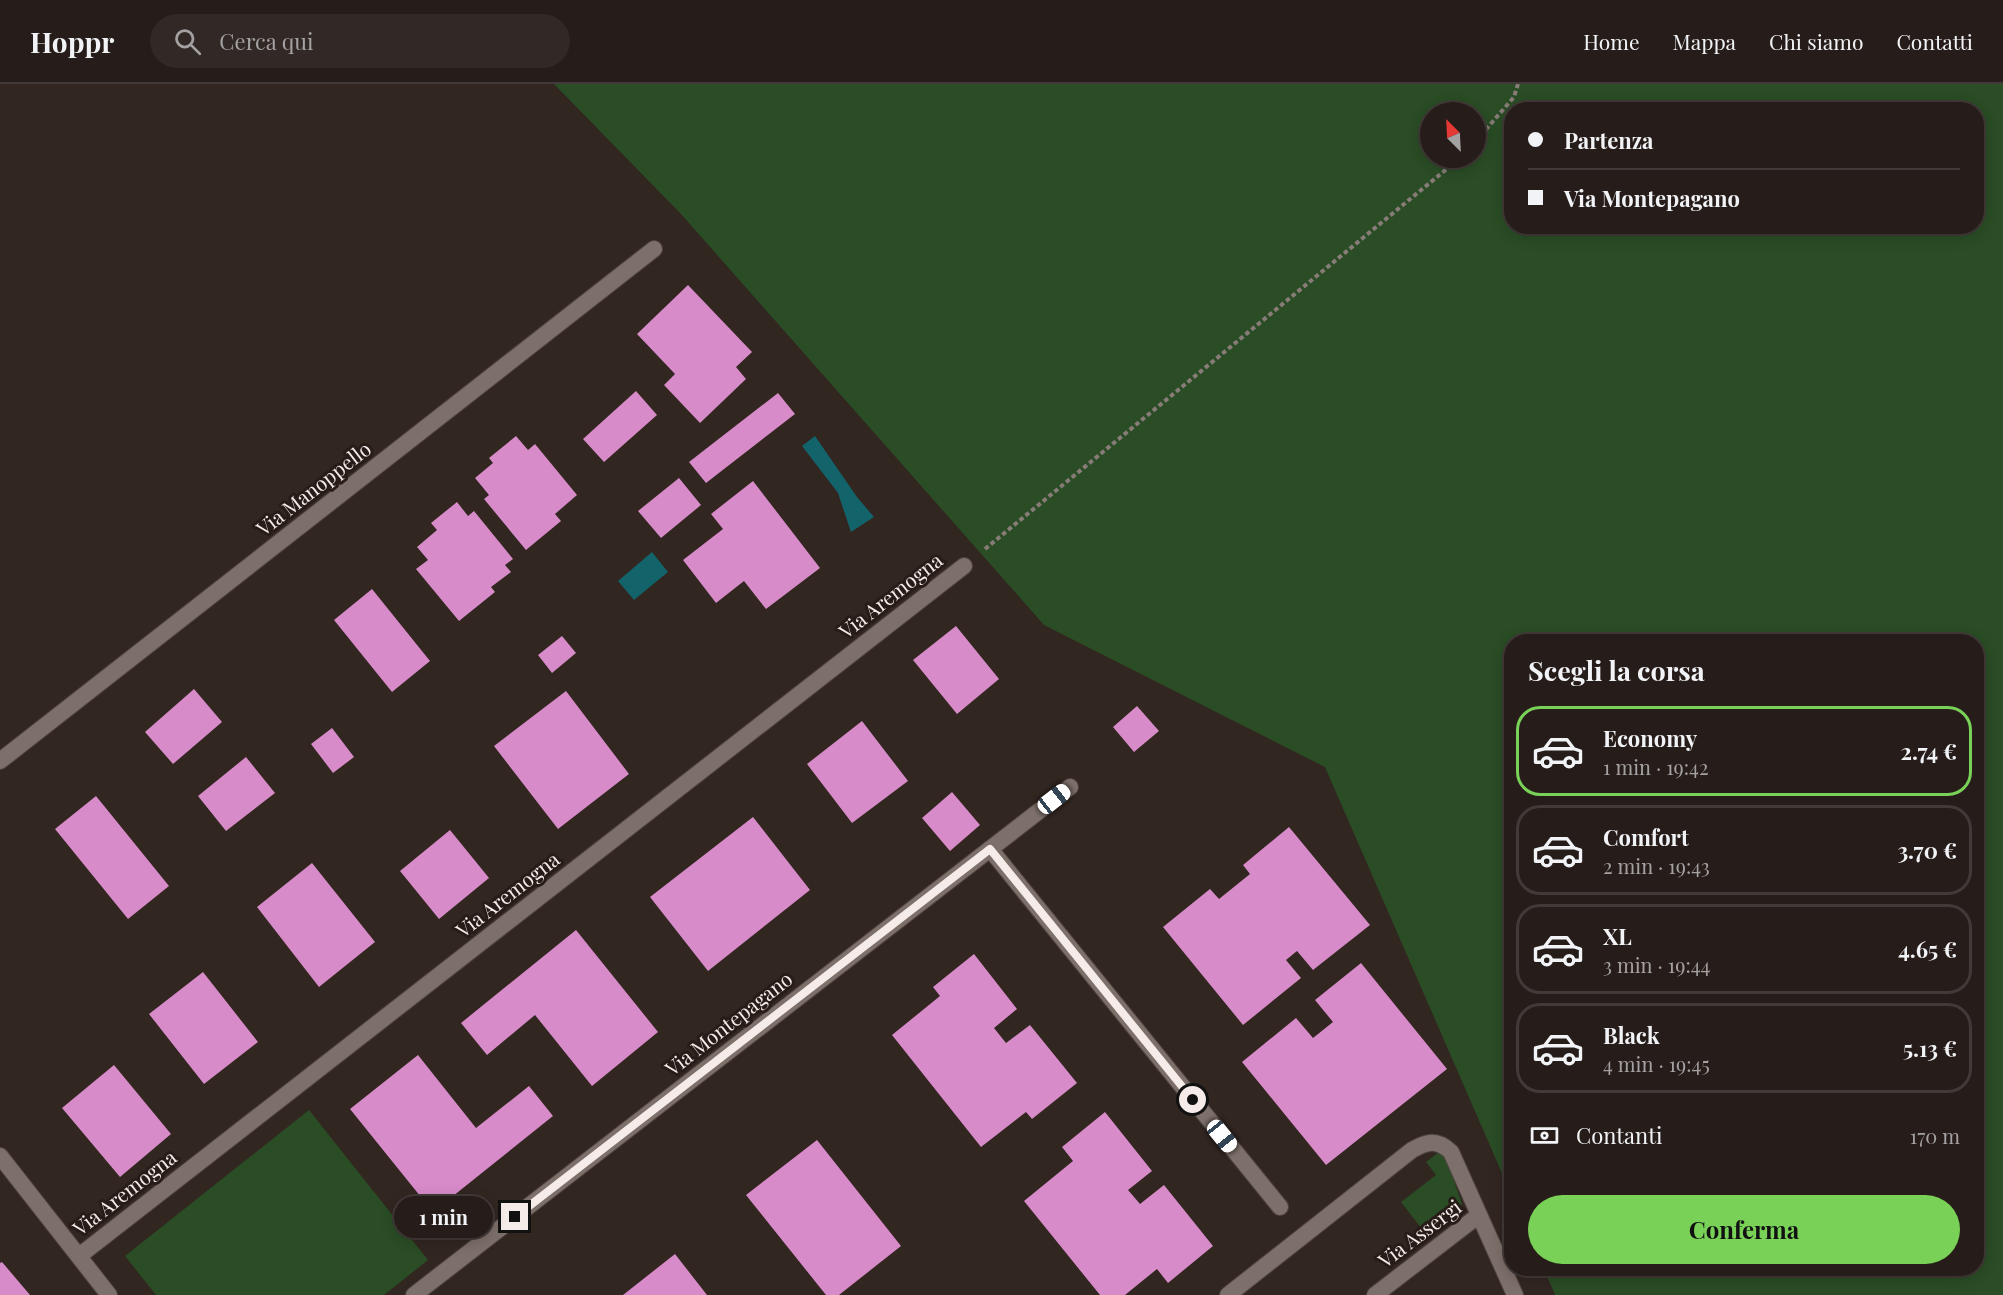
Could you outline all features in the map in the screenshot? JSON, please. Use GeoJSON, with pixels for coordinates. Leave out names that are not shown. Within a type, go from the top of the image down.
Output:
{"type":"FeatureCollection","features":[{"type":"Feature","properties":{"kind":"street","name":"Via Manoppello"},"geometry":{"type":"LineString","coordinates":[[0,761],[654,249]]}},
{"type":"Feature","properties":{"kind":"street","name":"Via Aremogna"},"geometry":{"type":"LineString","coordinates":[[78,1256],[964,566]]}},
{"type":"Feature","properties":{"kind":"street","name":"Via Montepagano"},"geometry":{"type":"LineString","coordinates":[[414,1295],[1070,787]]}},
{"type":"Feature","properties":{"kind":"street"},"geometry":{"type":"LineString","coordinates":[[990,849],[1280,1207]]}},
{"type":"Feature","properties":{"kind":"street"},"geometry":{"type":"LineString","coordinates":[[1228,1295],[1412,1150],[1424,1144],[1443,1145],[1451,1152],[1479,1215]]}},
{"type":"Feature","properties":{"kind":"street"},"geometry":{"type":"LineString","coordinates":[[0,1156],[109,1295]]}},
{"type":"Feature","properties":{"kind":"street","name":"Via Assergi"},"geometry":{"type":"LineString","coordinates":[[1375,1295],[1479,1215],[1504,1271]]}},
{"type":"Feature","properties":{"kind":"street","name":"Via Assergi"},"geometry":{"type":"LineString","coordinates":[[1506,1276],[1515,1295]]}},
{"type":"Feature","properties":{"kind":"path"},"geometry":{"type":"LineString","coordinates":[[1510,102],[1514,97],[1518,84]]}},
{"type":"Feature","properties":{"kind":"path"},"geometry":{"type":"LineString","coordinates":[[1486,129],[1504,109]]}},
{"type":"Feature","properties":{"kind":"path"},"geometry":{"type":"LineString","coordinates":[[964,566],[1449,168]]}},
{"type":"Feature","properties":{"kind":"green space"},"geometry":{"type":"Polygon","coordinates":[[[554,84],[2003,84],[2003,1295],[1555,1295],[1547,1276],[1984,1276],[1984,634],[1504,634],[1504,1178],[1325,767],[1044,625],[681,214],[554,84]]]}},
{"type":"Feature","properties":{"kind":"green space"},"geometry":{"type":"Polygon","coordinates":[[[309,1110],[428,1260],[384,1295],[156,1295],[125,1256],[309,1110]]]}},
{"type":"Feature","properties":{"kind":"green space"},"geometry":{"type":"Polygon","coordinates":[[[1443,1149],[1462,1204],[1425,1233],[1401,1202],[1436,1175],[1426,1162],[1443,1149]]]}},
{"type":"Feature","properties":{"kind":"water"},"geometry":{"type":"Polygon","coordinates":[[[815,436],[857,497],[874,517],[851,532],[838,493],[802,446],[815,436]]]}},
{"type":"Feature","properties":{"kind":"water"},"geometry":{"type":"Polygon","coordinates":[[[652,552],[668,572],[634,600],[618,581],[652,552]]]}},
{"type":"Feature","properties":{"kind":"building"},"geometry":{"type":"Polygon","coordinates":[[[688,285],[752,352],[736,367],[746,379],[700,423],[664,385],[675,374],[637,334],[688,285]]]}},
{"type":"Feature","properties":{"kind":"building"},"geometry":{"type":"Polygon","coordinates":[[[636,391],[657,415],[604,462],[583,439],[636,391]]]}},
{"type":"Feature","properties":{"kind":"building"},"geometry":{"type":"Polygon","coordinates":[[[778,393],[795,414],[706,483],[689,462],[778,393]]]}},
{"type":"Feature","properties":{"kind":"building"},"geometry":{"type":"Polygon","coordinates":[[[516,436],[528,450],[535,444],[577,495],[555,514],[561,521],[526,550],[484,499],[489,495],[475,478],[493,463],[489,458],[516,436]]]}},
{"type":"Feature","properties":{"kind":"building"},"geometry":{"type":"Polygon","coordinates":[[[679,478],[701,505],[661,538],[638,511],[679,478]]]}},
{"type":"Feature","properties":{"kind":"building"},"geometry":{"type":"Polygon","coordinates":[[[753,481],[820,568],[766,609],[744,581],[716,603],[683,560],[723,529],[711,514],[753,481]]]}},
{"type":"Feature","properties":{"kind":"building"},"geometry":{"type":"Polygon","coordinates":[[[457,502],[468,516],[474,511],[513,559],[505,565],[511,572],[491,587],[495,592],[459,621],[416,569],[428,560],[417,547],[437,530],[431,523],[457,502]]]}},
{"type":"Feature","properties":{"kind":"building"},"geometry":{"type":"Polygon","coordinates":[[[372,589],[430,661],[392,692],[334,620],[372,589]]]}},
{"type":"Feature","properties":{"kind":"building"},"geometry":{"type":"Polygon","coordinates":[[[956,626],[999,679],[957,714],[913,660],[956,626]]]}},
{"type":"Feature","properties":{"kind":"building"},"geometry":{"type":"Polygon","coordinates":[[[562,636],[576,653],[552,673],[538,655],[562,636]]]}},
{"type":"Feature","properties":{"kind":"building"},"geometry":{"type":"Polygon","coordinates":[[[194,689],[222,722],[173,764],[145,732],[194,689]]]}},
{"type":"Feature","properties":{"kind":"building"},"geometry":{"type":"Polygon","coordinates":[[[566,691],[629,774],[558,829],[494,746],[566,691]]]}},
{"type":"Feature","properties":{"kind":"building"},"geometry":{"type":"Polygon","coordinates":[[[1137,706],[1159,731],[1134,752],[1113,727],[1137,706]]]}},
{"type":"Feature","properties":{"kind":"building"},"geometry":{"type":"Polygon","coordinates":[[[862,721],[908,781],[852,823],[807,764],[862,721]]]}},
{"type":"Feature","properties":{"kind":"building"},"geometry":{"type":"Polygon","coordinates":[[[332,728],[354,757],[333,773],[311,744],[332,728]]]}},
{"type":"Feature","properties":{"kind":"building"},"geometry":{"type":"Polygon","coordinates":[[[246,757],[275,793],[226,831],[198,796],[246,757]]]}},
{"type":"Feature","properties":{"kind":"building"},"geometry":{"type":"Polygon","coordinates":[[[952,792],[980,825],[950,851],[922,818],[952,792]]]}},
{"type":"Feature","properties":{"kind":"building"},"geometry":{"type":"Polygon","coordinates":[[[96,796],[169,886],[128,919],[55,829],[96,796]]]}},
{"type":"Feature","properties":{"kind":"building"},"geometry":{"type":"Polygon","coordinates":[[[753,817],[810,890],[708,971],[650,897],[753,817]]]}},
{"type":"Feature","properties":{"kind":"building"},"geometry":{"type":"Polygon","coordinates":[[[1289,827],[1370,925],[1313,970],[1297,951],[1286,960],[1301,978],[1243,1025],[1163,927],[1210,889],[1219,899],[1250,874],[1243,865],[1289,827]]]}},
{"type":"Feature","properties":{"kind":"building"},"geometry":{"type":"Polygon","coordinates":[[[450,830],[489,878],[439,919],[400,871],[450,830]]]}},
{"type":"Feature","properties":{"kind":"building"},"geometry":{"type":"Polygon","coordinates":[[[312,863],[375,942],[319,987],[257,907],[312,863]]]}},
{"type":"Feature","properties":{"kind":"building"},"geometry":{"type":"Polygon","coordinates":[[[576,930],[658,1032],[592,1086],[535,1015],[487,1055],[461,1023],[576,930]]]}},
{"type":"Feature","properties":{"kind":"building"},"geometry":{"type":"Polygon","coordinates":[[[974,954],[1017,1009],[994,1028],[1006,1043],[1030,1025],[1077,1083],[1032,1119],[1026,1112],[981,1147],[892,1035],[940,996],[933,987],[974,954]]]}},
{"type":"Feature","properties":{"kind":"building"},"geometry":{"type":"Polygon","coordinates":[[[1361,963],[1447,1069],[1326,1165],[1242,1062],[1296,1018],[1313,1038],[1333,1022],[1315,1000],[1361,963]]]}},
{"type":"Feature","properties":{"kind":"building"},"geometry":{"type":"Polygon","coordinates":[[[203,972],[258,1042],[204,1084],[149,1014],[203,972]]]}},
{"type":"Feature","properties":{"kind":"building"},"geometry":{"type":"Polygon","coordinates":[[[418,1055],[476,1128],[529,1086],[553,1116],[433,1212],[350,1109],[418,1055]]]}},
{"type":"Feature","properties":{"kind":"building"},"geometry":{"type":"Polygon","coordinates":[[[114,1065],[171,1134],[120,1177],[62,1108],[114,1065]]]}},
{"type":"Feature","properties":{"kind":"building"},"geometry":{"type":"Polygon","coordinates":[[[1105,1112],[1152,1171],[1128,1190],[1140,1204],[1164,1185],[1213,1246],[1168,1283],[1157,1269],[1125,1295],[1100,1295],[1024,1201],[1073,1161],[1062,1147],[1105,1112]]]}},
{"type":"Feature","properties":{"kind":"building"},"geometry":{"type":"Polygon","coordinates":[[[817,1140],[901,1246],[839,1295],[826,1295],[746,1195],[817,1140]]]}},
{"type":"Feature","properties":{"kind":"building"},"geometry":{"type":"Polygon","coordinates":[[[675,1254],[707,1295],[623,1295],[675,1254]]]}},
{"type":"Feature","properties":{"kind":"building"},"geometry":{"type":"Polygon","coordinates":[[[2,1262],[30,1295],[0,1295],[0,1263],[2,1262]]]}},
{"type":"Feature","properties":{"kind":"route"},"geometry":{"type":"LineString","coordinates":[[515,1217],[990,849],[1193,1100]]}}]}
